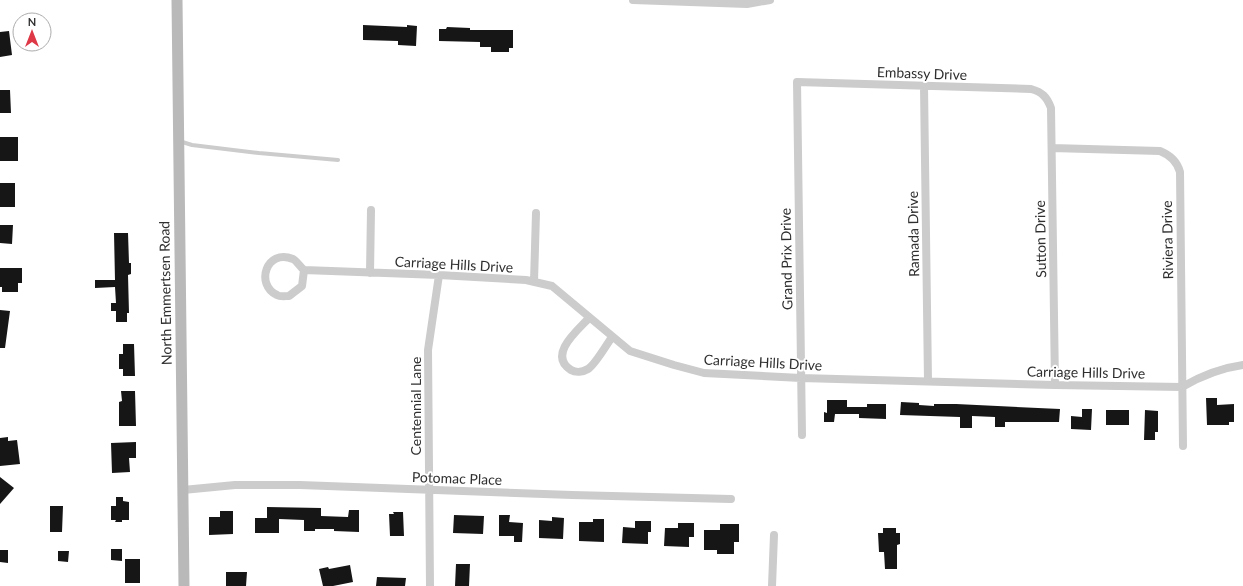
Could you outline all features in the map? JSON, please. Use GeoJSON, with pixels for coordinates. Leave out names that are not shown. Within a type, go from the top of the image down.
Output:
{"type":"FeatureCollection","features":[{"type":"Feature","properties":{"kind":"street","name":"North Emmertsen Road"},"geometry":{"type":"LineString","coordinates":[[178,0],[184,586]]}},
{"type":"Feature","properties":{"kind":"street"},"geometry":{"type":"LineString","coordinates":[[633,0],[747,4],[770,0]]}},
{"type":"Feature","properties":{"kind":"street","name":"Embassy Drive"},"geometry":{"type":"LineString","coordinates":[[797,82],[1031,89],[1044,95]]}},
{"type":"Feature","properties":{"kind":"street","name":"Grand Prix Drive"},"geometry":{"type":"LineString","coordinates":[[797,82],[802,435]]}},
{"type":"Feature","properties":{"kind":"street","name":"Ramada Drive"},"geometry":{"type":"LineString","coordinates":[[924,86],[928,381]]}},
{"type":"Feature","properties":{"kind":"street","name":"Sutton Drive"},"geometry":{"type":"LineString","coordinates":[[1044,95],[1049,101],[1051,108],[1055,385]]}},
{"type":"Feature","properties":{"kind":"street","name":"Riviera Drive"},"geometry":{"type":"LineString","coordinates":[[1052,148],[1160,151],[1173,159],[1178,166],[1180,172],[1183,446]]}},
{"type":"Feature","properties":{"kind":"street"},"geometry":{"type":"LineString","coordinates":[[370,273],[371,210]]}},
{"type":"Feature","properties":{"kind":"street"},"geometry":{"type":"LineString","coordinates":[[534,282],[536,213]]}},
{"type":"Feature","properties":{"kind":"street"},"geometry":{"type":"LineString","coordinates":[[281,257],[294,260],[304,270],[302,286],[289,296],[277,296],[267,287],[265,275],[268,264],[275,259],[281,257]]}},
{"type":"Feature","properties":{"kind":"street","name":"Carriage Hills Drive"},"geometry":{"type":"LineString","coordinates":[[304,270],[526,280],[552,286],[630,352],[674,366],[704,373],[801,378],[1182,387],[1200,377],[1243,364]]}},
{"type":"Feature","properties":{"kind":"street","name":"Centennial Lane"},"geometry":{"type":"LineString","coordinates":[[430,586],[428,350],[439,275]]}},
{"type":"Feature","properties":{"kind":"street"},"geometry":{"type":"LineString","coordinates":[[589,318],[567,343],[562,352],[562,360],[566,367],[572,371],[582,372],[590,369],[612,337]]}},
{"type":"Feature","properties":{"kind":"street","name":"Potomac Place"},"geometry":{"type":"LineString","coordinates":[[182,490],[235,485],[293,485],[731,499]]}},
{"type":"Feature","properties":{"kind":"street"},"geometry":{"type":"LineString","coordinates":[[772,586],[774,535]]}},
{"type":"Feature","properties":{"kind":"lane"},"geometry":{"type":"LineString","coordinates":[[179,141],[192,145],[338,160]]}},
{"type":"Feature","properties":{"kind":"building"},"geometry":{"type":"Polygon","coordinates":[[[363,25],[417,26],[416,46],[398,45],[398,41],[363,40],[363,25]]]}},
{"type":"Feature","properties":{"kind":"building"},"geometry":{"type":"Polygon","coordinates":[[[447,27],[470,28],[470,30],[513,30],[513,48],[509,48],[509,52],[491,52],[491,47],[480,47],[480,42],[439,41],[439,29],[446,29],[447,27]]]}},
{"type":"Feature","properties":{"kind":"building"},"geometry":{"type":"Polygon","coordinates":[[[9,31],[12,55],[0,57],[0,32],[9,31]]]}},
{"type":"Feature","properties":{"kind":"building"},"geometry":{"type":"Polygon","coordinates":[[[0,90],[10,90],[11,113],[0,113],[0,90]]]}},
{"type":"Feature","properties":{"kind":"building"},"geometry":{"type":"Polygon","coordinates":[[[0,137],[18,137],[18,161],[0,161],[0,137]]]}},
{"type":"Feature","properties":{"kind":"building"},"geometry":{"type":"Polygon","coordinates":[[[0,183],[15,183],[15,207],[0,207],[0,183]]]}},
{"type":"Feature","properties":{"kind":"building"},"geometry":{"type":"Polygon","coordinates":[[[0,225],[13,225],[12,244],[0,243],[0,225]]]}},
{"type":"Feature","properties":{"kind":"building"},"geometry":{"type":"Polygon","coordinates":[[[114,233],[128,233],[131,274],[128,275],[129,313],[127,313],[127,322],[116,322],[116,311],[111,311],[111,303],[116,303],[115,287],[95,288],[95,280],[115,280],[114,233]]]}},
{"type":"Feature","properties":{"kind":"building"},"geometry":{"type":"Polygon","coordinates":[[[0,268],[22,268],[22,283],[18,283],[18,292],[2,292],[2,287],[0,287],[0,268]]]}},
{"type":"Feature","properties":{"kind":"building"},"geometry":{"type":"Polygon","coordinates":[[[0,310],[10,311],[5,348],[0,348],[0,310]]]}},
{"type":"Feature","properties":{"kind":"building"},"geometry":{"type":"Polygon","coordinates":[[[123,344],[134,344],[135,376],[123,376],[123,369],[119,369],[119,354],[123,354],[123,344]]]}},
{"type":"Feature","properties":{"kind":"building"},"geometry":{"type":"Polygon","coordinates":[[[121,391],[135,391],[136,426],[119,426],[119,402],[122,401],[121,391]]]}},
{"type":"Feature","properties":{"kind":"building"},"geometry":{"type":"Polygon","coordinates":[[[1206,398],[1217,398],[1217,405],[1234,404],[1234,422],[1229,422],[1229,425],[1207,425],[1206,398]]]}},
{"type":"Feature","properties":{"kind":"building"},"geometry":{"type":"Polygon","coordinates":[[[827,400],[847,400],[847,407],[867,407],[867,404],[886,404],[886,419],[859,418],[859,414],[835,414],[834,422],[824,422],[824,412],[827,413],[827,400]]]}},
{"type":"Feature","properties":{"kind":"building"},"geometry":{"type":"Polygon","coordinates":[[[901,402],[934,406],[934,404],[956,404],[1060,409],[1059,422],[1005,422],[1005,427],[995,427],[995,417],[972,416],[972,428],[960,428],[960,417],[900,415],[901,402]]]}},
{"type":"Feature","properties":{"kind":"building"},"geometry":{"type":"Polygon","coordinates":[[[1082,409],[1092,409],[1091,430],[1071,429],[1071,416],[1082,417],[1082,409]]]}},
{"type":"Feature","properties":{"kind":"building"},"geometry":{"type":"Polygon","coordinates":[[[1106,410],[1129,410],[1129,425],[1106,425],[1106,410]]]}},
{"type":"Feature","properties":{"kind":"building"},"geometry":{"type":"Polygon","coordinates":[[[1145,410],[1158,411],[1158,432],[1155,432],[1155,440],[1144,440],[1145,410]]]}},
{"type":"Feature","properties":{"kind":"building"},"geometry":{"type":"Polygon","coordinates":[[[8,437],[8,441],[17,440],[20,464],[0,466],[0,438],[8,437]]]}},
{"type":"Feature","properties":{"kind":"building"},"geometry":{"type":"Polygon","coordinates":[[[136,442],[136,458],[129,458],[130,472],[112,473],[111,443],[136,442]]]}},
{"type":"Feature","properties":{"kind":"building"},"geometry":{"type":"Polygon","coordinates":[[[0,477],[14,488],[0,504],[0,477]]]}},
{"type":"Feature","properties":{"kind":"building"},"geometry":{"type":"Polygon","coordinates":[[[116,497],[123,497],[123,501],[129,502],[129,520],[115,522],[116,520],[111,520],[111,506],[116,506],[116,497]]]}},
{"type":"Feature","properties":{"kind":"building"},"geometry":{"type":"Polygon","coordinates":[[[50,506],[63,506],[62,532],[50,532],[50,506]]]}},
{"type":"Feature","properties":{"kind":"building"},"geometry":{"type":"Polygon","coordinates":[[[267,507],[321,508],[321,516],[348,517],[349,510],[359,510],[359,532],[334,531],[334,529],[315,529],[315,531],[304,531],[304,520],[279,519],[279,533],[255,533],[255,518],[267,518],[267,507]]]}},
{"type":"Feature","properties":{"kind":"building"},"geometry":{"type":"Polygon","coordinates":[[[220,511],[233,511],[233,534],[209,535],[209,517],[220,517],[220,511]]]}},
{"type":"Feature","properties":{"kind":"building"},"geometry":{"type":"Polygon","coordinates":[[[393,512],[403,512],[404,536],[390,536],[389,514],[394,514],[393,512]]]}},
{"type":"Feature","properties":{"kind":"building"},"geometry":{"type":"Polygon","coordinates":[[[454,515],[484,516],[483,534],[453,533],[454,515]]]}},
{"type":"Feature","properties":{"kind":"building"},"geometry":{"type":"Polygon","coordinates":[[[499,515],[510,515],[509,522],[523,523],[522,542],[514,542],[514,536],[499,536],[499,515]]]}},
{"type":"Feature","properties":{"kind":"building"},"geometry":{"type":"Polygon","coordinates":[[[552,517],[564,518],[563,539],[539,538],[539,520],[552,521],[552,517]]]}},
{"type":"Feature","properties":{"kind":"building"},"geometry":{"type":"Polygon","coordinates":[[[593,519],[604,519],[604,542],[579,541],[579,522],[593,522],[593,519]]]}},
{"type":"Feature","properties":{"kind":"building"},"geometry":{"type":"Polygon","coordinates":[[[635,521],[651,521],[651,532],[648,532],[648,544],[622,543],[623,527],[635,528],[635,521]]]}},
{"type":"Feature","properties":{"kind":"building"},"geometry":{"type":"Polygon","coordinates":[[[678,523],[694,523],[694,537],[689,537],[689,547],[664,546],[665,528],[678,528],[678,523]]]}},
{"type":"Feature","properties":{"kind":"building"},"geometry":{"type":"Polygon","coordinates":[[[720,524],[739,524],[739,542],[734,542],[734,554],[717,554],[717,550],[704,550],[704,530],[720,530],[720,524]]]}},
{"type":"Feature","properties":{"kind":"building"},"geometry":{"type":"Polygon","coordinates":[[[883,528],[896,528],[896,533],[900,533],[900,544],[897,545],[897,569],[885,569],[884,552],[879,552],[878,533],[883,533],[883,528]]]}},
{"type":"Feature","properties":{"kind":"building"},"geometry":{"type":"Polygon","coordinates":[[[111,549],[122,549],[122,561],[111,560],[111,549]]]}},
{"type":"Feature","properties":{"kind":"building"},"geometry":{"type":"Polygon","coordinates":[[[0,550],[8,550],[8,563],[0,562],[0,550]]]}},
{"type":"Feature","properties":{"kind":"building"},"geometry":{"type":"Polygon","coordinates":[[[58,551],[69,551],[68,562],[58,561],[58,551]]]}},
{"type":"Feature","properties":{"kind":"building"},"geometry":{"type":"Polygon","coordinates":[[[125,559],[140,559],[140,583],[125,583],[125,559]]]}},
{"type":"Feature","properties":{"kind":"building"},"geometry":{"type":"Polygon","coordinates":[[[456,564],[470,564],[469,586],[455,586],[456,564]]]}},
{"type":"Feature","properties":{"kind":"building"},"geometry":{"type":"Polygon","coordinates":[[[350,565],[353,582],[333,586],[323,586],[319,569],[328,567],[329,569],[350,565]]]}},
{"type":"Feature","properties":{"kind":"building"},"geometry":{"type":"Polygon","coordinates":[[[226,572],[247,572],[246,586],[226,586],[226,572]]]}},
{"type":"Feature","properties":{"kind":"building"},"geometry":{"type":"Polygon","coordinates":[[[377,577],[406,578],[405,586],[376,586],[377,577]]]}}]}
